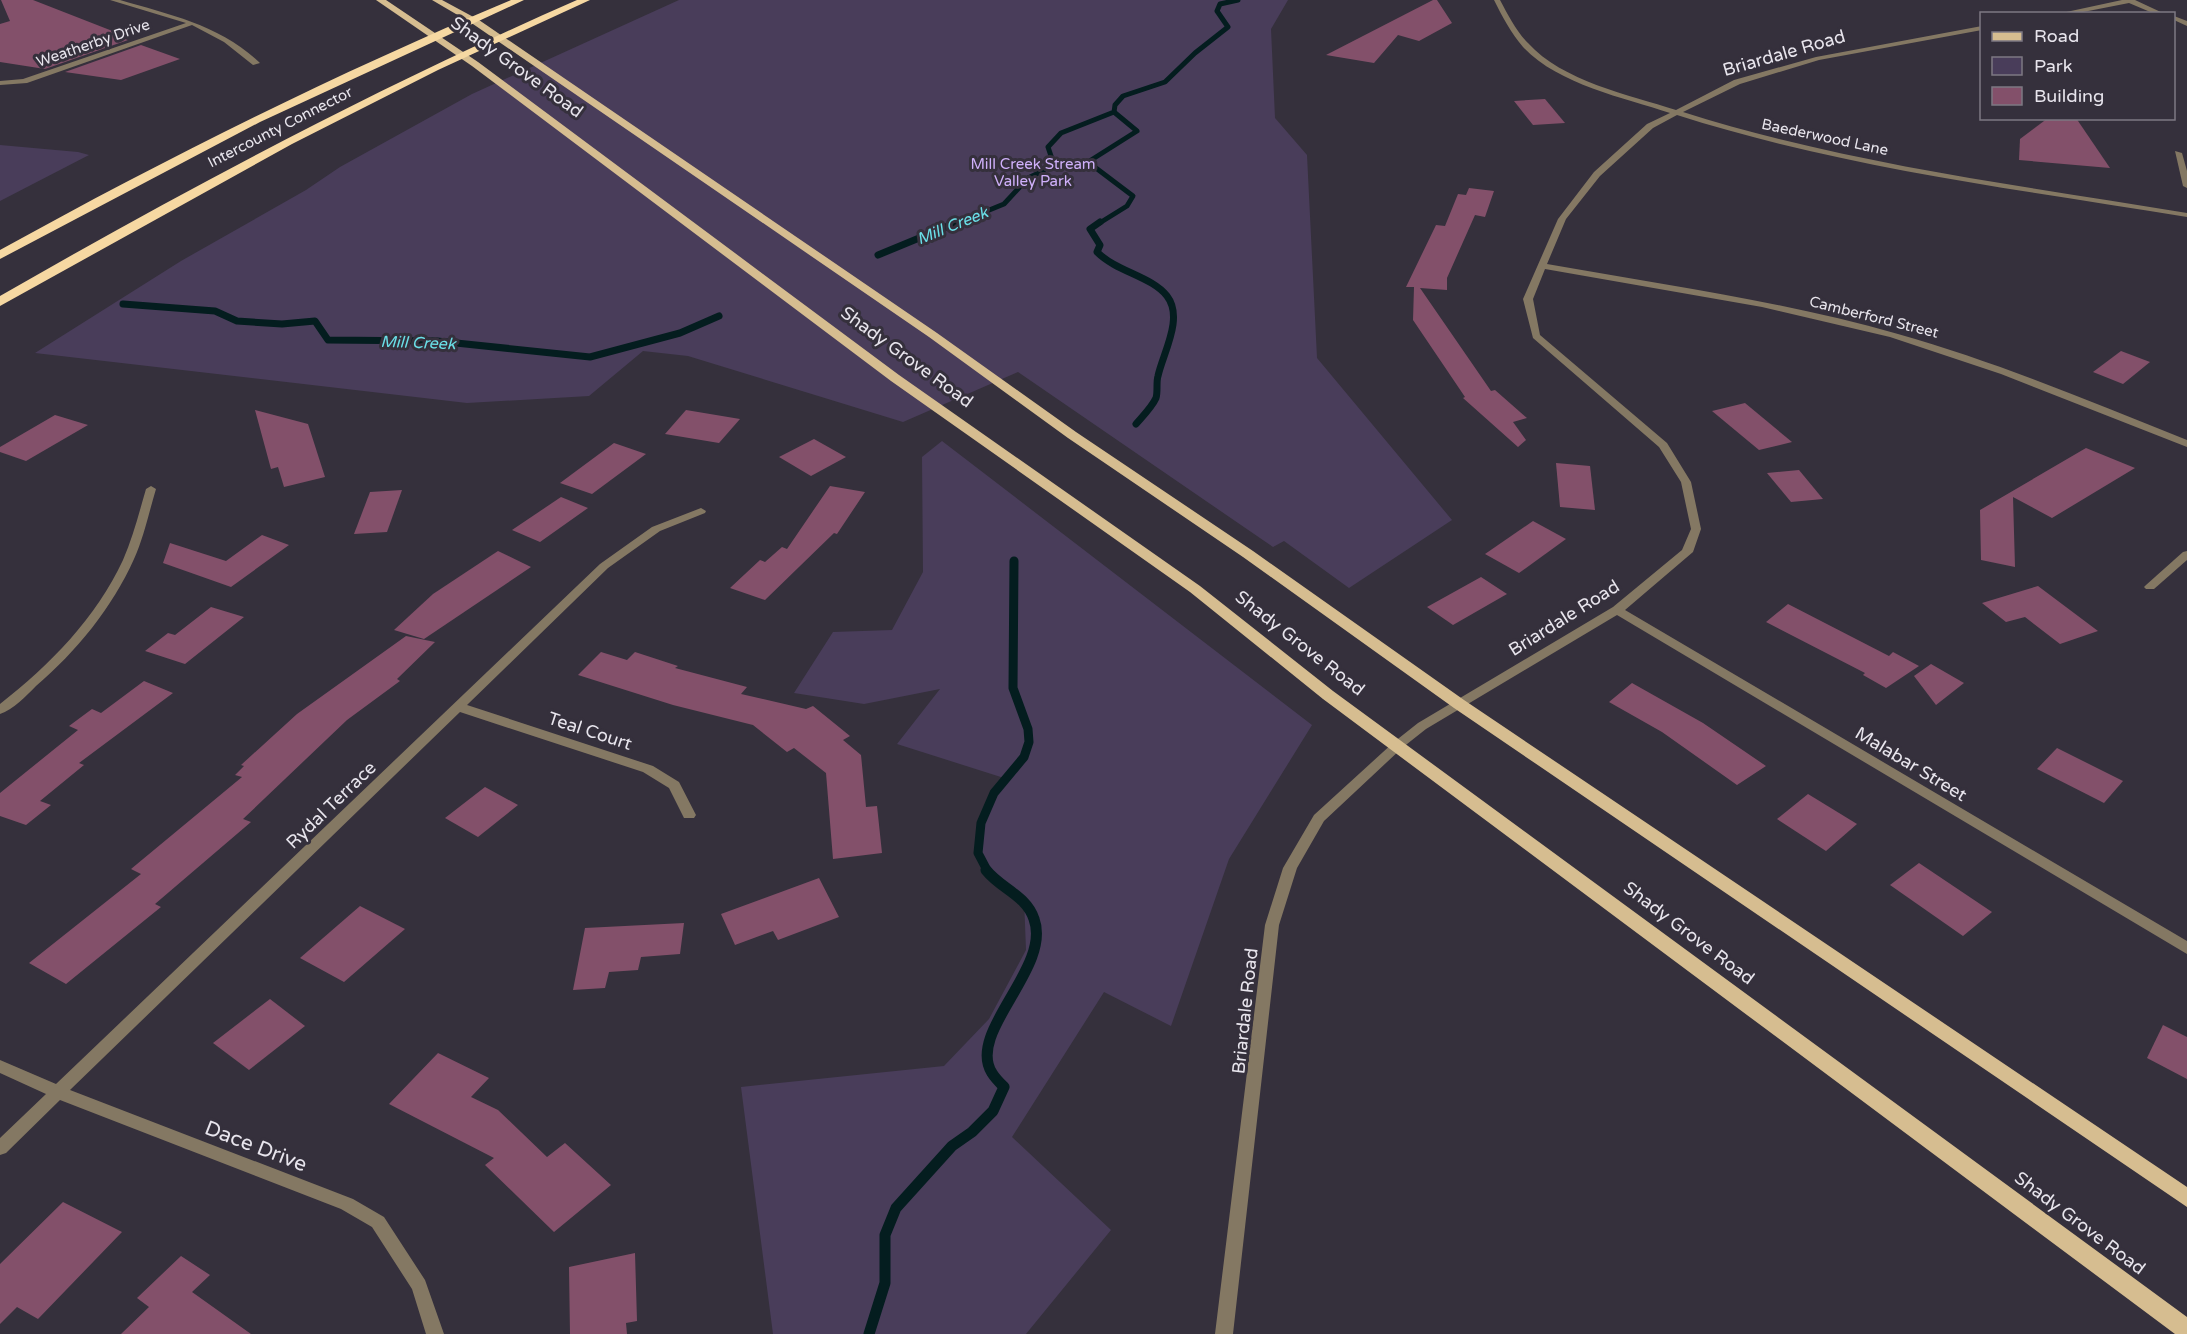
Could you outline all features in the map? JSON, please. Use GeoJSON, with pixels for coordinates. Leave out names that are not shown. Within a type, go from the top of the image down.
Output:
{"type":"FeatureCollection","features":[{"type":"Feature","properties":{"kind":"highway","name":"Intercounty Connector"},"geometry":{"type":"LineString","coordinates":[[0,255],[118,189],[293,99],[519,0]]}},
{"type":"Feature","properties":{"kind":"highway","name":"Intercounty Connector"},"geometry":{"type":"LineString","coordinates":[[0,302],[163,207],[418,74],[585,0]]}},
{"type":"Feature","properties":{"kind":"main road","name":"Shady Grove Road"},"geometry":{"type":"LineString","coordinates":[[380,0],[475,64],[895,378],[1195,589],[1328,695],[2187,1330]]}},
{"type":"Feature","properties":{"kind":"main road","name":"Shady Grove Road"},"geometry":{"type":"LineString","coordinates":[[436,0],[476,22],[933,335],[1072,435],[1248,554],[1460,704],[2187,1198]]}},
{"type":"Feature","properties":{"kind":"street"},"geometry":{"type":"LineString","coordinates":[[113,0],[193,23],[226,41],[255,63]]}},
{"type":"Feature","properties":{"kind":"street","name":"Baederwood Lane"},"geometry":{"type":"LineString","coordinates":[[1497,0],[1515,34],[1539,58],[1569,75],[1674,112],[1749,135],[1818,152],[2187,215]]}},
{"type":"Feature","properties":{"kind":"street"},"geometry":{"type":"LineString","coordinates":[[2070,12],[2130,0],[2157,12]]}},
{"type":"Feature","properties":{"kind":"street","name":"Weatherby Drive"},"geometry":{"type":"LineString","coordinates":[[0,83],[24,81],[193,23]]}},
{"type":"Feature","properties":{"kind":"street","name":"Briardale Road"},"geometry":{"type":"LineString","coordinates":[[1224,1334],[1272,925],[1290,868],[1319,819],[1398,745],[1422,726],[1617,610],[1687,552],[1696,529],[1686,482],[1663,445],[1536,336],[1528,299],[1562,219],[1597,174],[1650,126],[1737,82],[1818,58],[1980,28]]}},
{"type":"Feature","properties":{"kind":"street"},"geometry":{"type":"LineString","coordinates":[[2178,153],[2187,186]]}},
{"type":"Feature","properties":{"kind":"street","name":"Camberford Street"},"geometry":{"type":"LineString","coordinates":[[1541,266],[1842,321],[1991,366],[2187,444]]}},
{"type":"Feature","properties":{"kind":"street"},"geometry":{"type":"LineString","coordinates":[[0,710],[34,684],[99,612],[128,559],[151,489]]}},
{"type":"Feature","properties":{"kind":"street","name":"Rydal Terrace"},"geometry":{"type":"LineString","coordinates":[[0,1148],[604,566],[656,529],[701,511]]}},
{"type":"Feature","properties":{"kind":"street"},"geometry":{"type":"LineString","coordinates":[[2150,587],[2187,554]]}},
{"type":"Feature","properties":{"kind":"street","name":"Malabar Street"},"geometry":{"type":"LineString","coordinates":[[1617,610],[2187,948]]}},
{"type":"Feature","properties":{"kind":"street","name":"Teal Court"},"geometry":{"type":"LineString","coordinates":[[459,707],[648,769],[674,785],[689,815]]}},
{"type":"Feature","properties":{"kind":"street","name":"Dace Drive"},"geometry":{"type":"LineString","coordinates":[[0,1066],[58,1092],[347,1204],[378,1222],[419,1286],[435,1334]]}},
{"type":"Feature","properties":{"kind":"green space","name":"Mill Creek Stream Valley Park"},"geometry":{"type":"Polygon","coordinates":[[[679,0],[1288,0],[1271,29],[1275,118],[1307,155],[1317,358],[1452,520],[1349,588],[1284,541],[1273,547],[1018,372],[903,422],[688,356],[643,351],[589,396],[467,403],[35,353],[181,261],[306,190],[340,167],[472,94],[679,0]]]}},
{"type":"Feature","properties":{"kind":"green space"},"geometry":{"type":"Polygon","coordinates":[[[0,145],[78,152],[89,155],[0,201],[0,145]]]}},
{"type":"Feature","properties":{"kind":"green space"},"geometry":{"type":"Polygon","coordinates":[[[942,441],[1312,725],[1229,859],[1171,1026],[1104,992],[1012,1137],[1111,1230],[1026,1334],[773,1334],[741,1087],[944,1066],[989,1019],[1026,950],[1024,898],[989,875],[979,861],[979,837],[982,824],[1004,778],[897,744],[940,689],[864,704],[794,693],[833,632],[892,630],[923,572],[922,457],[942,441]]]}},
{"type":"Feature","properties":{"kind":"building"},"geometry":{"type":"Polygon","coordinates":[[[1,0],[33,0],[115,32],[110,34],[128,40],[45,69],[0,62],[0,24],[10,21],[1,0]]]}},
{"type":"Feature","properties":{"kind":"building"},"geometry":{"type":"Polygon","coordinates":[[[1437,0],[1452,23],[1419,41],[1398,35],[1374,63],[1326,55],[1437,0]]]}},
{"type":"Feature","properties":{"kind":"building"},"geometry":{"type":"Polygon","coordinates":[[[141,45],[180,59],[121,80],[65,72],[141,45]]]}},
{"type":"Feature","properties":{"kind":"building"},"geometry":{"type":"Polygon","coordinates":[[[1545,99],[1565,123],[1533,125],[1514,101],[1545,99]]]}},
{"type":"Feature","properties":{"kind":"building"},"geometry":{"type":"Polygon","coordinates":[[[2045,120],[2077,120],[2110,168],[2019,160],[2020,139],[2045,120]]]}},
{"type":"Feature","properties":{"kind":"building"},"geometry":{"type":"Polygon","coordinates":[[[1469,188],[1494,191],[1485,217],[1475,215],[1447,278],[1447,290],[1420,288],[1491,391],[1495,390],[1527,418],[1513,422],[1526,440],[1518,447],[1463,398],[1465,397],[1413,320],[1414,287],[1406,287],[1436,225],[1445,226],[1458,194],[1466,195],[1469,188]]]}},
{"type":"Feature","properties":{"kind":"building"},"geometry":{"type":"Polygon","coordinates":[[[2121,351],[2150,362],[2123,384],[2093,372],[2121,351]]]}},
{"type":"Feature","properties":{"kind":"building"},"geometry":{"type":"Polygon","coordinates":[[[1745,403],[1792,442],[1759,450],[1712,411],[1745,403]]]}},
{"type":"Feature","properties":{"kind":"building"},"geometry":{"type":"Polygon","coordinates":[[[255,410],[308,424],[325,477],[284,487],[278,467],[271,469],[255,410]]]}},
{"type":"Feature","properties":{"kind":"building"},"geometry":{"type":"Polygon","coordinates":[[[686,410],[740,419],[719,443],[665,434],[686,410]]]}},
{"type":"Feature","properties":{"kind":"building"},"geometry":{"type":"Polygon","coordinates":[[[55,415],[88,425],[26,461],[0,452],[0,447],[55,415]]]}},
{"type":"Feature","properties":{"kind":"building"},"geometry":{"type":"Polygon","coordinates":[[[814,439],[846,457],[811,476],[779,457],[814,439]]]}},
{"type":"Feature","properties":{"kind":"building"},"geometry":{"type":"Polygon","coordinates":[[[614,443],[646,454],[592,494],[560,483],[614,443]]]}},
{"type":"Feature","properties":{"kind":"building"},"geometry":{"type":"Polygon","coordinates":[[[2086,448],[2135,468],[2052,518],[2013,497],[2015,567],[1981,560],[1980,510],[2086,448]]]}},
{"type":"Feature","properties":{"kind":"building"},"geometry":{"type":"Polygon","coordinates":[[[1556,463],[1590,466],[1595,510],[1560,507],[1556,463]]]}},
{"type":"Feature","properties":{"kind":"building"},"geometry":{"type":"Polygon","coordinates":[[[1799,470],[1823,499],[1791,502],[1767,473],[1799,470]]]}},
{"type":"Feature","properties":{"kind":"building"},"geometry":{"type":"Polygon","coordinates":[[[830,486],[865,492],[837,534],[834,533],[765,600],[730,588],[760,560],[765,562],[782,547],[787,549],[830,486]]]}},
{"type":"Feature","properties":{"kind":"building"},"geometry":{"type":"Polygon","coordinates":[[[402,490],[387,532],[354,534],[370,492],[402,490]]]}},
{"type":"Feature","properties":{"kind":"building"},"geometry":{"type":"Polygon","coordinates":[[[561,497],[588,508],[540,542],[512,530],[561,497]]]}},
{"type":"Feature","properties":{"kind":"building"},"geometry":{"type":"Polygon","coordinates":[[[1533,521],[1566,539],[1519,573],[1485,554],[1533,521]]]}},
{"type":"Feature","properties":{"kind":"building"},"geometry":{"type":"Polygon","coordinates":[[[262,535],[289,545],[231,587],[163,563],[170,543],[226,561],[262,535]]]}},
{"type":"Feature","properties":{"kind":"building"},"geometry":{"type":"Polygon","coordinates":[[[498,551],[531,567],[424,639],[394,630],[433,594],[498,551]]]}},
{"type":"Feature","properties":{"kind":"building"},"geometry":{"type":"Polygon","coordinates":[[[1481,577],[1507,594],[1453,625],[1427,607],[1481,577]]]}},
{"type":"Feature","properties":{"kind":"building"},"geometry":{"type":"Polygon","coordinates":[[[2038,586],[2098,631],[2060,644],[2025,617],[2006,622],[1982,603],[2038,586]]]}},
{"type":"Feature","properties":{"kind":"building"},"geometry":{"type":"Polygon","coordinates":[[[1788,604],[1889,656],[1893,652],[1919,666],[1886,688],[1863,675],[1865,673],[1766,622],[1788,604]]]}},
{"type":"Feature","properties":{"kind":"building"},"geometry":{"type":"Polygon","coordinates":[[[211,607],[244,617],[185,664],[145,651],[168,633],[175,635],[211,607]]]}},
{"type":"Feature","properties":{"kind":"building"},"geometry":{"type":"Polygon","coordinates":[[[406,636],[435,642],[397,679],[400,681],[347,720],[243,819],[251,822],[155,904],[161,907],[66,984],[29,963],[141,874],[131,869],[242,777],[235,775],[244,766],[241,765],[297,714],[406,636]]]}},
{"type":"Feature","properties":{"kind":"building"},"geometry":{"type":"Polygon","coordinates":[[[601,652],[627,660],[635,652],[678,666],[675,668],[747,687],[741,694],[806,709],[813,706],[850,736],[843,740],[861,755],[866,807],[877,806],[882,853],[833,859],[826,773],[794,748],[787,752],[753,725],[673,705],[578,675],[601,652]]]}},
{"type":"Feature","properties":{"kind":"building"},"geometry":{"type":"Polygon","coordinates":[[[1931,664],[1964,683],[1936,705],[1914,676],[1931,664]]]}},
{"type":"Feature","properties":{"kind":"building"},"geometry":{"type":"Polygon","coordinates":[[[144,681],[173,693],[79,763],[84,765],[40,801],[51,805],[26,825],[0,816],[0,793],[78,730],[69,726],[92,709],[101,713],[144,681]]]}},
{"type":"Feature","properties":{"kind":"building"},"geometry":{"type":"Polygon","coordinates":[[[1632,683],[1703,723],[1766,766],[1737,785],[1662,732],[1609,702],[1632,683]]]}},
{"type":"Feature","properties":{"kind":"building"},"geometry":{"type":"Polygon","coordinates":[[[2057,748],[2123,781],[2104,803],[2037,769],[2057,748]]]}},
{"type":"Feature","properties":{"kind":"building"},"geometry":{"type":"Polygon","coordinates":[[[485,787],[518,805],[478,837],[445,818],[485,787]]]}},
{"type":"Feature","properties":{"kind":"building"},"geometry":{"type":"Polygon","coordinates":[[[1808,794],[1857,824],[1826,851],[1777,819],[1808,794]]]}},
{"type":"Feature","properties":{"kind":"building"},"geometry":{"type":"Polygon","coordinates":[[[1919,863],[1992,912],[1963,936],[1890,885],[1919,863]]]}},
{"type":"Feature","properties":{"kind":"building"},"geometry":{"type":"Polygon","coordinates":[[[819,878],[839,917],[778,940],[773,931],[735,945],[721,914],[819,878]]]}},
{"type":"Feature","properties":{"kind":"building"},"geometry":{"type":"Polygon","coordinates":[[[360,906],[405,929],[344,982],[300,958],[360,906]]]}},
{"type":"Feature","properties":{"kind":"building"},"geometry":{"type":"Polygon","coordinates":[[[684,923],[680,954],[641,957],[638,970],[609,972],[605,988],[573,990],[585,928],[684,923]]]}},
{"type":"Feature","properties":{"kind":"building"},"geometry":{"type":"Polygon","coordinates":[[[270,999],[305,1026],[249,1070],[213,1043],[270,999]]]}},
{"type":"Feature","properties":{"kind":"building"},"geometry":{"type":"Polygon","coordinates":[[[2163,1025],[2187,1037],[2187,1079],[2147,1058],[2163,1025]]]}},
{"type":"Feature","properties":{"kind":"building"},"geometry":{"type":"Polygon","coordinates":[[[438,1053],[489,1078],[471,1097],[498,1110],[547,1157],[565,1143],[611,1185],[554,1232],[485,1165],[494,1158],[389,1104],[438,1053]]]}},
{"type":"Feature","properties":{"kind":"building"},"geometry":{"type":"Polygon","coordinates":[[[63,1202],[122,1232],[38,1319],[17,1307],[0,1324],[0,1264],[63,1202]]]}},
{"type":"Feature","properties":{"kind":"building"},"geometry":{"type":"Polygon","coordinates":[[[635,1253],[637,1321],[626,1323],[627,1334],[570,1334],[569,1267],[635,1253]]]}},
{"type":"Feature","properties":{"kind":"building"},"geometry":{"type":"Polygon","coordinates":[[[181,1256],[210,1275],[192,1292],[251,1334],[121,1334],[149,1307],[137,1298],[181,1256]]]}},
{"type":"Feature","properties":{"kind":"waterway","name":"Mill Creek"},"geometry":{"type":"LineString","coordinates":[[1114,112],[1115,105],[1123,96],[1165,82],[1195,53],[1228,27],[1217,11],[1220,4],[1238,0]]}},
{"type":"Feature","properties":{"kind":"waterway","name":"Mill Creek"},"geometry":{"type":"LineString","coordinates":[[955,224],[1004,204],[1028,178],[1043,171],[1052,159],[1048,147],[1061,133],[1114,112]]}},
{"type":"Feature","properties":{"kind":"waterway"},"geometry":{"type":"LineString","coordinates":[[1098,224],[1127,206],[1133,196],[1088,162],[1137,131],[1114,112]]}},
{"type":"Feature","properties":{"kind":"waterway","name":"Mill Creek"},"geometry":{"type":"LineString","coordinates":[[878,255],[958,222]]}},
{"type":"Feature","properties":{"kind":"waterway"},"geometry":{"type":"LineString","coordinates":[[1100,222],[1090,229],[1100,245],[1097,252],[1105,259],[1160,289],[1172,305],[1173,325],[1157,378],[1156,398],[1136,424]]}},
{"type":"Feature","properties":{"kind":"waterway","name":"Mill Creek"},"geometry":{"type":"LineString","coordinates":[[123,304],[215,311],[237,321],[282,324],[315,321],[328,340],[437,341],[590,357],[680,333],[719,316]]}},
{"type":"Feature","properties":{"kind":"waterway"},"geometry":{"type":"LineString","coordinates":[[988,872],[978,853],[981,823],[994,793],[1024,757],[1029,742],[1028,729],[1013,688],[1014,561]]}},
{"type":"Feature","properties":{"kind":"waterway"},"geometry":{"type":"LineString","coordinates":[[869,1334],[885,1283],[885,1235],[896,1208],[952,1146],[972,1132],[993,1111],[1004,1087],[992,1073],[987,1057],[990,1039],[1022,978],[1031,958],[1036,938],[1034,919],[1025,904],[986,870]]}}]}
